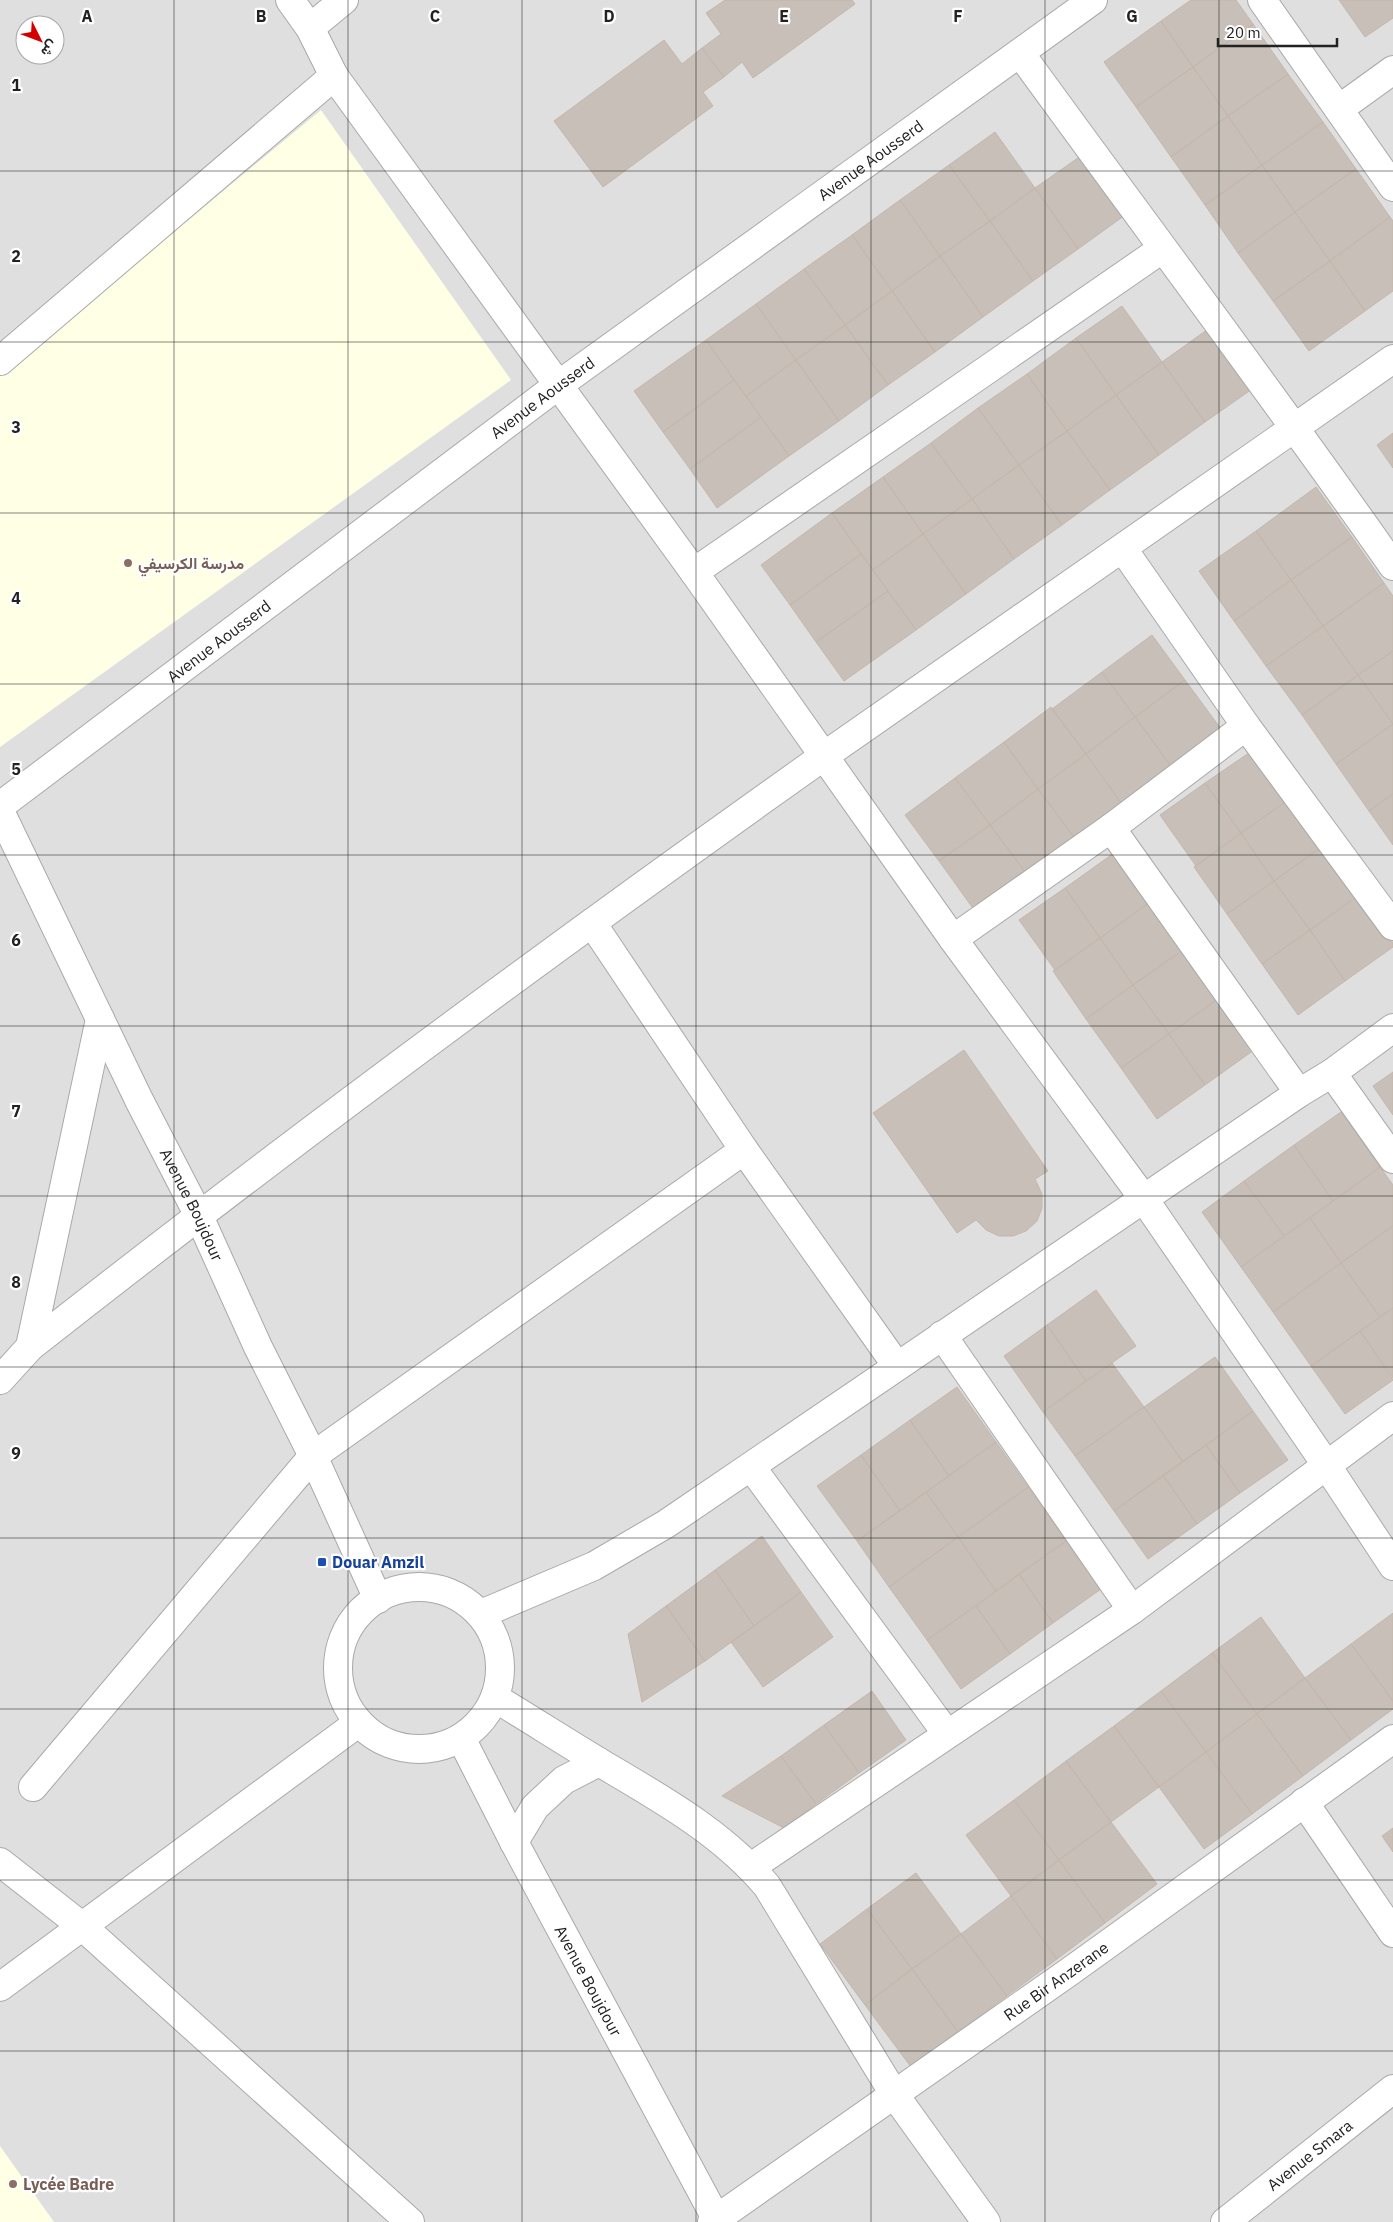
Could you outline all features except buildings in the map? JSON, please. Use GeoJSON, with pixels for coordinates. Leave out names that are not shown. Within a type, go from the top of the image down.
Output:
{"type":"FeatureCollection","features":[{"type":"Feature","properties":{"kind":"street"},"geometry":{"type":"LineString","coordinates":[[290,0],[310,28],[334,76],[557,386],[694,572],[953,939],[1144,1199],[1327,1466],[1393,1566]]}},
{"type":"Feature","properties":{"kind":"street"},"geometry":{"type":"LineString","coordinates":[[310,28],[344,0]]}},
{"type":"Feature","properties":{"kind":"street","name":"Avenue Aousserd"},"geometry":{"type":"LineString","coordinates":[[0,806],[557,386],[1093,0]]}},
{"type":"Feature","properties":{"kind":"street"},"geometry":{"type":"LineString","coordinates":[[1262,0],[1393,187]]}},
{"type":"Feature","properties":{"kind":"street"},"geometry":{"type":"LineString","coordinates":[[1020,52],[1162,249],[1296,428],[1393,566]]}},
{"type":"Feature","properties":{"kind":"street"},"geometry":{"type":"LineString","coordinates":[[1340,109],[1393,70]]}},
{"type":"Feature","properties":{"kind":"street"},"geometry":{"type":"LineString","coordinates":[[0,360],[334,76]]}},
{"type":"Feature","properties":{"kind":"street"},"geometry":{"type":"LineString","coordinates":[[694,572],[1162,249]]}},
{"type":"Feature","properties":{"kind":"street"},"geometry":{"type":"LineString","coordinates":[[0,1380],[30,1346],[198,1214],[592,924],[824,756],[1393,359]]}},
{"type":"Feature","properties":{"kind":"street"},"geometry":{"type":"LineString","coordinates":[[1123,549],[1246,726],[1393,926]]}},
{"type":"Feature","properties":{"kind":"street"},"geometry":{"type":"LineString","coordinates":[[953,939],[1111,828],[1246,726]]}},
{"type":"Feature","properties":{"kind":"street","name":"Avenue Boujdour"},"geometry":{"type":"LineString","coordinates":[[0,811],[100,1020],[198,1214],[258,1346],[313,1456],[378,1599]]}},
{"type":"Feature","properties":{"kind":"street"},"geometry":{"type":"LineString","coordinates":[[1111,828],[1298,1093]]}},
{"type":"Feature","properties":{"kind":"street"},"geometry":{"type":"LineString","coordinates":[[592,924],[744,1150],[897,1366]]}},
{"type":"Feature","properties":{"kind":"street"},"geometry":{"type":"LineString","coordinates":[[30,1346],[100,1020]]}},
{"type":"Feature","properties":{"kind":"street"},"geometry":{"type":"LineString","coordinates":[[481,1614],[594,1566],[666,1524],[752,1468],[942,1335],[1298,1093],[1332,1073],[1393,1028]]}},
{"type":"Feature","properties":{"kind":"street"},"geometry":{"type":"LineString","coordinates":[[1332,1073],[1393,1159]]}},
{"type":"Feature","properties":{"kind":"street"},"geometry":{"type":"LineString","coordinates":[[33,1787],[313,1456],[744,1150]]}},
{"type":"Feature","properties":{"kind":"street"},"geometry":{"type":"LineString","coordinates":[[942,1335],[1132,1610]]}},
{"type":"Feature","properties":{"kind":"street"},"geometry":{"type":"LineString","coordinates":[[751,1867],[1132,1610],[1393,1416]]}},
{"type":"Feature","properties":{"kind":"street"},"geometry":{"type":"LineString","coordinates":[[752,1468],[947,1734]]}},
{"type":"Feature","properties":{"kind":"street"},"geometry":{"type":"LineString","coordinates":[[421,1587],[443,1590],[464,1600],[481,1614],[496,1640],[501,1669],[495,1698],[481,1721],[461,1738],[435,1748],[407,1749],[380,1740],[358,1722],[343,1698],[338,1670],[342,1642],[356,1618],[378,1599],[398,1590],[421,1587]]}},
{"type":"Feature","properties":{"kind":"street"},"geometry":{"type":"LineString","coordinates":[[495,1698],[669,1804],[699,1825],[751,1867],[766,1886],[894,2094],[986,2222]]}},
{"type":"Feature","properties":{"kind":"street"},"geometry":{"type":"LineString","coordinates":[[0,1987],[83,1928],[358,1722]]}},
{"type":"Feature","properties":{"kind":"street","name":"Avenue Boujdour"},"geometry":{"type":"LineString","coordinates":[[461,1738],[514,1842],[716,2221]]}},
{"type":"Feature","properties":{"kind":"street","name":"Rue Bir Anzerane"},"geometry":{"type":"LineString","coordinates":[[716,2221],[1069,1972],[1393,1739]]}},
{"type":"Feature","properties":{"kind":"street"},"geometry":{"type":"LineString","coordinates":[[514,1842],[535,1807],[564,1780],[600,1762]]}},
{"type":"Feature","properties":{"kind":"street"},"geometry":{"type":"LineString","coordinates":[[1304,1802],[1393,1933]]}},
{"type":"Feature","properties":{"kind":"street"},"geometry":{"type":"LineString","coordinates":[[0,1862],[83,1928],[410,2222]]}},
{"type":"Feature","properties":{"kind":"street","name":"Avenue Smara"},"geometry":{"type":"LineString","coordinates":[[1225,2222],[1393,2089]]}},
{"type":"Feature","properties":{"kind":"shaded area"},"geometry":{"type":"Polygon","coordinates":[[[0,0],[1393,0],[1393,2222],[0,2222],[0,0]]]}},
{"type":"Feature","properties":{"kind":"shaded area","name":"مدرسة الكرسيفي"},"geometry":{"type":"Polygon","coordinates":[[[321,110],[511,380],[0,747],[0,376],[321,110]]]}},
{"type":"Feature","properties":{"kind":"shaded area","name":"Lycée Badre"},"geometry":{"type":"Polygon","coordinates":[[[0,2146],[54,2222],[0,2222],[0,2146]]]}},
{"type":"Feature","properties":{"kind":"place","name":"مدرسة الكرسيفي"},"geometry":{"type":"Point","coordinates":[128,563]}},
{"type":"Feature","properties":{"kind":"place","name":"Douar Amzil"},"geometry":{"type":"Point","coordinates":[322,1562]}},
{"type":"Feature","properties":{"kind":"place","name":"Lycée Badre"},"geometry":{"type":"Point","coordinates":[13,2184]}}]}
